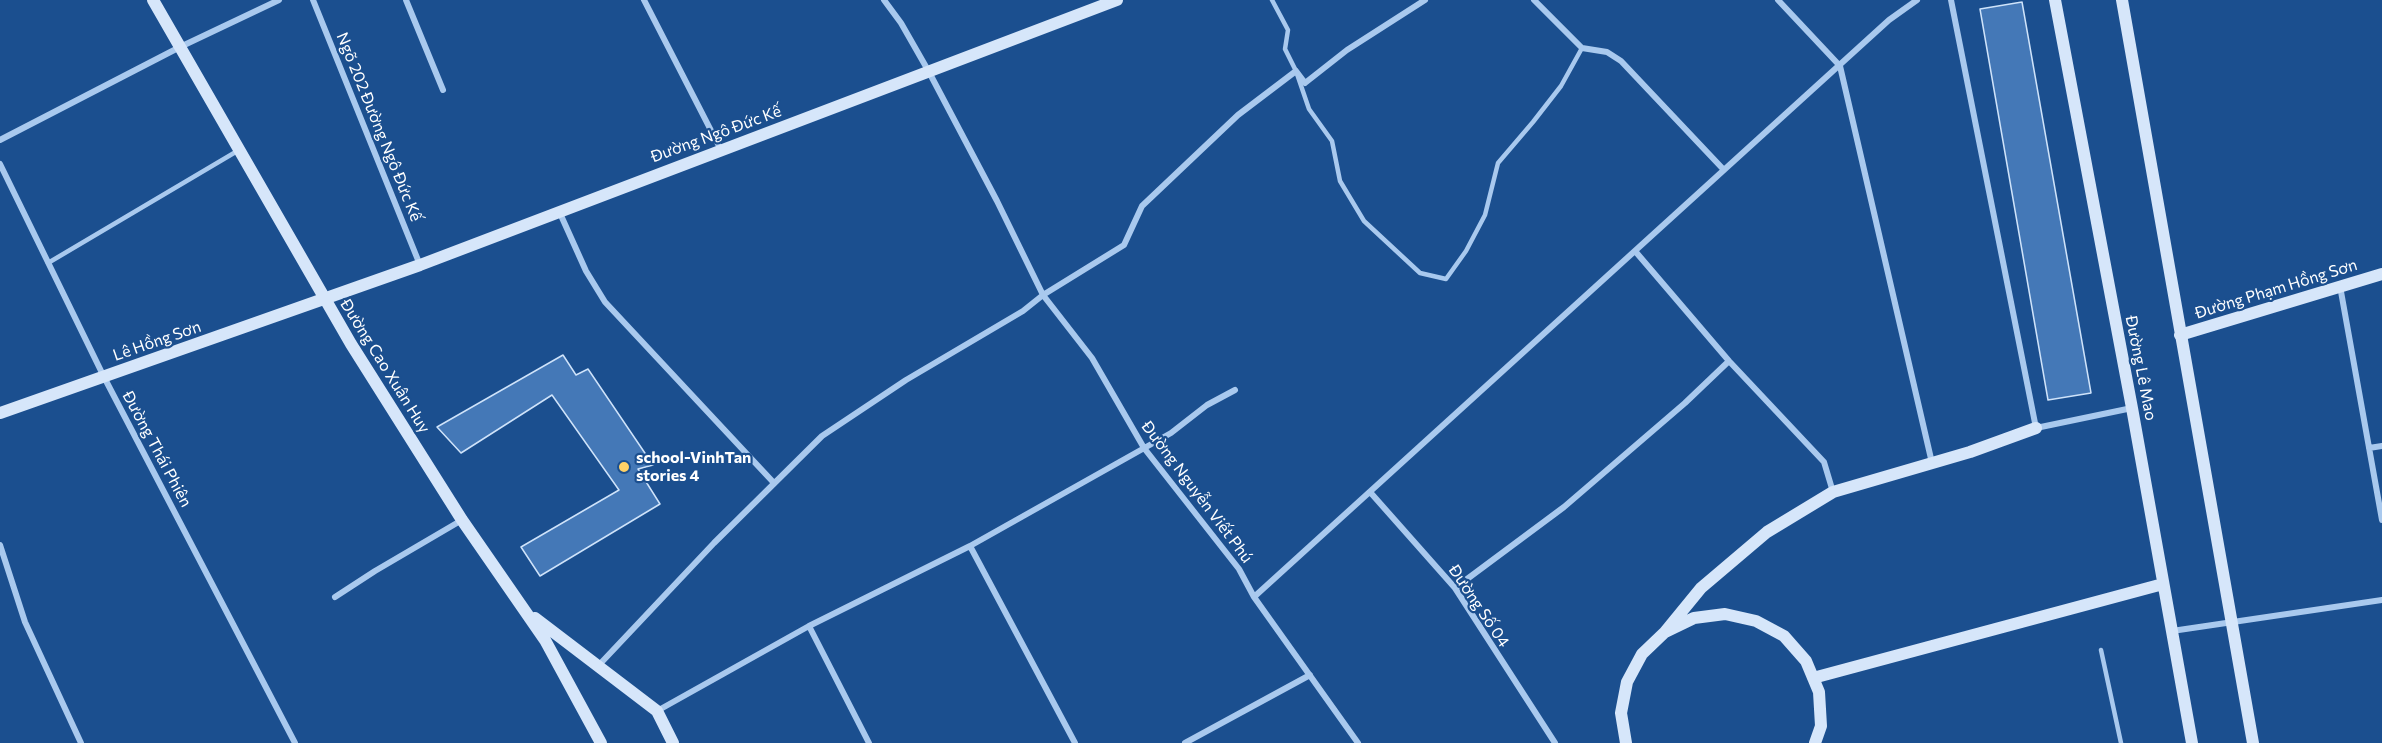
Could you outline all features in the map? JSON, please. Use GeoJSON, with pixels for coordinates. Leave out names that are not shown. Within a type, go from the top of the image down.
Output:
{"type":"FeatureCollection","features":[{"type":"Feature","properties":{"kind":"street","name":"Đường Cao Xuân Huy"},"geometry":{"type":"LineString","coordinates":[[153,0],[325,299],[462,520],[545,640],[601,743]]}},
{"type":"Feature","properties":{"kind":"street"},"geometry":{"type":"LineString","coordinates":[[0,141],[180,48],[279,0]]}},
{"type":"Feature","properties":{"kind":"street","name":"Ngõ 202 Đường Ngô Đức Kế"},"geometry":{"type":"LineString","coordinates":[[313,0],[420,265]]}},
{"type":"Feature","properties":{"kind":"street"},"geometry":{"type":"LineString","coordinates":[[406,0],[443,90]]}},
{"type":"Feature","properties":{"kind":"street"},"geometry":{"type":"LineString","coordinates":[[644,0],[721,150]]}},
{"type":"Feature","properties":{"kind":"street","name":"Đường Nguyễn Viết Phú"},"geometry":{"type":"LineString","coordinates":[[885,0],[929,72],[997,201],[1043,295],[1092,358],[1144,448],[1239,570],[1254,597],[1358,743]]}},
{"type":"Feature","properties":{"kind":"street","name":"Đường Ngô Đức Kế"},"geometry":{"type":"LineString","coordinates":[[325,299],[1118,0]]}},
{"type":"Feature","properties":{"kind":"street"},"geometry":{"type":"LineString","coordinates":[[599,665],[714,543],[822,436],[906,380],[1023,311],[1043,295],[1124,245],[1142,206],[1238,116],[1296,71],[1305,83],[1347,50],[1425,0]]}},
{"type":"Feature","properties":{"kind":"street"},"geometry":{"type":"LineString","coordinates":[[1534,0],[1581,48],[1607,52],[1621,61],[1724,170]]}},
{"type":"Feature","properties":{"kind":"street"},"geometry":{"type":"LineString","coordinates":[[1778,0],[1840,66],[1932,463]]}},
{"type":"Feature","properties":{"kind":"street"},"geometry":{"type":"LineString","coordinates":[[1254,597],[1889,20],[1917,0]]}},
{"type":"Feature","properties":{"kind":"street"},"geometry":{"type":"LineString","coordinates":[[1951,0],[2036,428]]}},
{"type":"Feature","properties":{"kind":"street","name":"Đường Lê Mao"},"geometry":{"type":"LineString","coordinates":[[2055,0],[2192,743]]}},
{"type":"Feature","properties":{"kind":"street"},"geometry":{"type":"LineString","coordinates":[[2122,0],[2253,743]]}},
{"type":"Feature","properties":{"kind":"street","name":"Đường Thái Phiên"},"geometry":{"type":"LineString","coordinates":[[0,164],[104,377],[295,743]]}},
{"type":"Feature","properties":{"kind":"street"},"geometry":{"type":"LineString","coordinates":[[558,210],[586,271],[605,302],[774,483]]}},
{"type":"Feature","properties":{"kind":"street"},"geometry":{"type":"LineString","coordinates":[[1635,251],[1729,361],[1824,462],[1833,492]]}},
{"type":"Feature","properties":{"kind":"street","name":"Đường Phạm Hồng Sơn"},"geometry":{"type":"LineString","coordinates":[[2180,335],[2382,274]]}},
{"type":"Feature","properties":{"kind":"street"},"geometry":{"type":"LineString","coordinates":[[2340,286],[2382,520]]}},
{"type":"Feature","properties":{"kind":"street","name":"Lê Hồng Sơn"},"geometry":{"type":"LineString","coordinates":[[0,413],[325,299]]}},
{"type":"Feature","properties":{"kind":"street"},"geometry":{"type":"LineString","coordinates":[[1455,588],[1564,507],[1729,361]]}},
{"type":"Feature","properties":{"kind":"street"},"geometry":{"type":"LineString","coordinates":[[657,711],[809,626],[970,546],[1171,433],[1207,405],[1235,390]]}},
{"type":"Feature","properties":{"kind":"street"},"geometry":{"type":"LineString","coordinates":[[1626,743],[1621,712],[1627,682],[1642,654],[1665,632],[1701,588],[1767,532],[1833,492],[1970,452],[2036,428],[2132,408]]}},
{"type":"Feature","properties":{"kind":"street"},"geometry":{"type":"LineString","coordinates":[[2369,448],[2382,446]]}},
{"type":"Feature","properties":{"kind":"street","name":"Đường Số 04"},"geometry":{"type":"LineString","coordinates":[[1370,492],[1455,588],[1555,743]]}},
{"type":"Feature","properties":{"kind":"street"},"geometry":{"type":"LineString","coordinates":[[335,597],[462,520]]}},
{"type":"Feature","properties":{"kind":"street"},"geometry":{"type":"LineString","coordinates":[[0,545],[25,622],[81,743]]}},
{"type":"Feature","properties":{"kind":"street"},"geometry":{"type":"LineString","coordinates":[[970,546],[1075,743]]}},
{"type":"Feature","properties":{"kind":"street"},"geometry":{"type":"LineString","coordinates":[[1813,678],[2163,584]]}},
{"type":"Feature","properties":{"kind":"street"},"geometry":{"type":"LineString","coordinates":[[2172,632],[2382,600]]}},
{"type":"Feature","properties":{"kind":"street"},"geometry":{"type":"LineString","coordinates":[[527,612],[657,711],[673,743]]}},
{"type":"Feature","properties":{"kind":"street"},"geometry":{"type":"LineString","coordinates":[[1665,632],[1694,618],[1725,614],[1756,621],[1784,636],[1806,661],[1819,692],[1821,726],[1815,743]]}},
{"type":"Feature","properties":{"kind":"street"},"geometry":{"type":"LineString","coordinates":[[809,626],[869,743]]}},
{"type":"Feature","properties":{"kind":"street"},"geometry":{"type":"LineString","coordinates":[[1185,743],[1310,675]]}},
{"type":"Feature","properties":{"kind":"lane"},"geometry":{"type":"LineString","coordinates":[[1272,0],[1288,30],[1285,49],[1296,71],[1309,109],[1332,141],[1340,181],[1364,220],[1420,273],[1446,279],[1466,251],[1485,215],[1498,162],[1533,123],[1561,86],[1581,48]]}},
{"type":"Feature","properties":{"kind":"lane"},"geometry":{"type":"LineString","coordinates":[[48,263],[239,150]]}},
{"type":"Feature","properties":{"kind":"lane"},"geometry":{"type":"LineString","coordinates":[[2101,650],[2121,743]]}},
{"type":"Feature","properties":{"kind":"building"},"geometry":{"type":"Polygon","coordinates":[[[2022,2],[2091,393],[2048,400],[1980,9],[2022,2]]]}},
{"type":"Feature","properties":{"kind":"building","name":"school-VinhTan stories 4"},"geometry":{"type":"Polygon","coordinates":[[[563,355],[576,375],[588,369],[653,465],[638,469],[660,504],[540,576],[521,547],[619,490],[552,395],[461,453],[437,427],[563,355]]]}},
{"type":"Feature","properties":{"kind":"place","name":"school-VinhTan stories 4"},"geometry":{"type":"Point","coordinates":[624,467]}}]}
